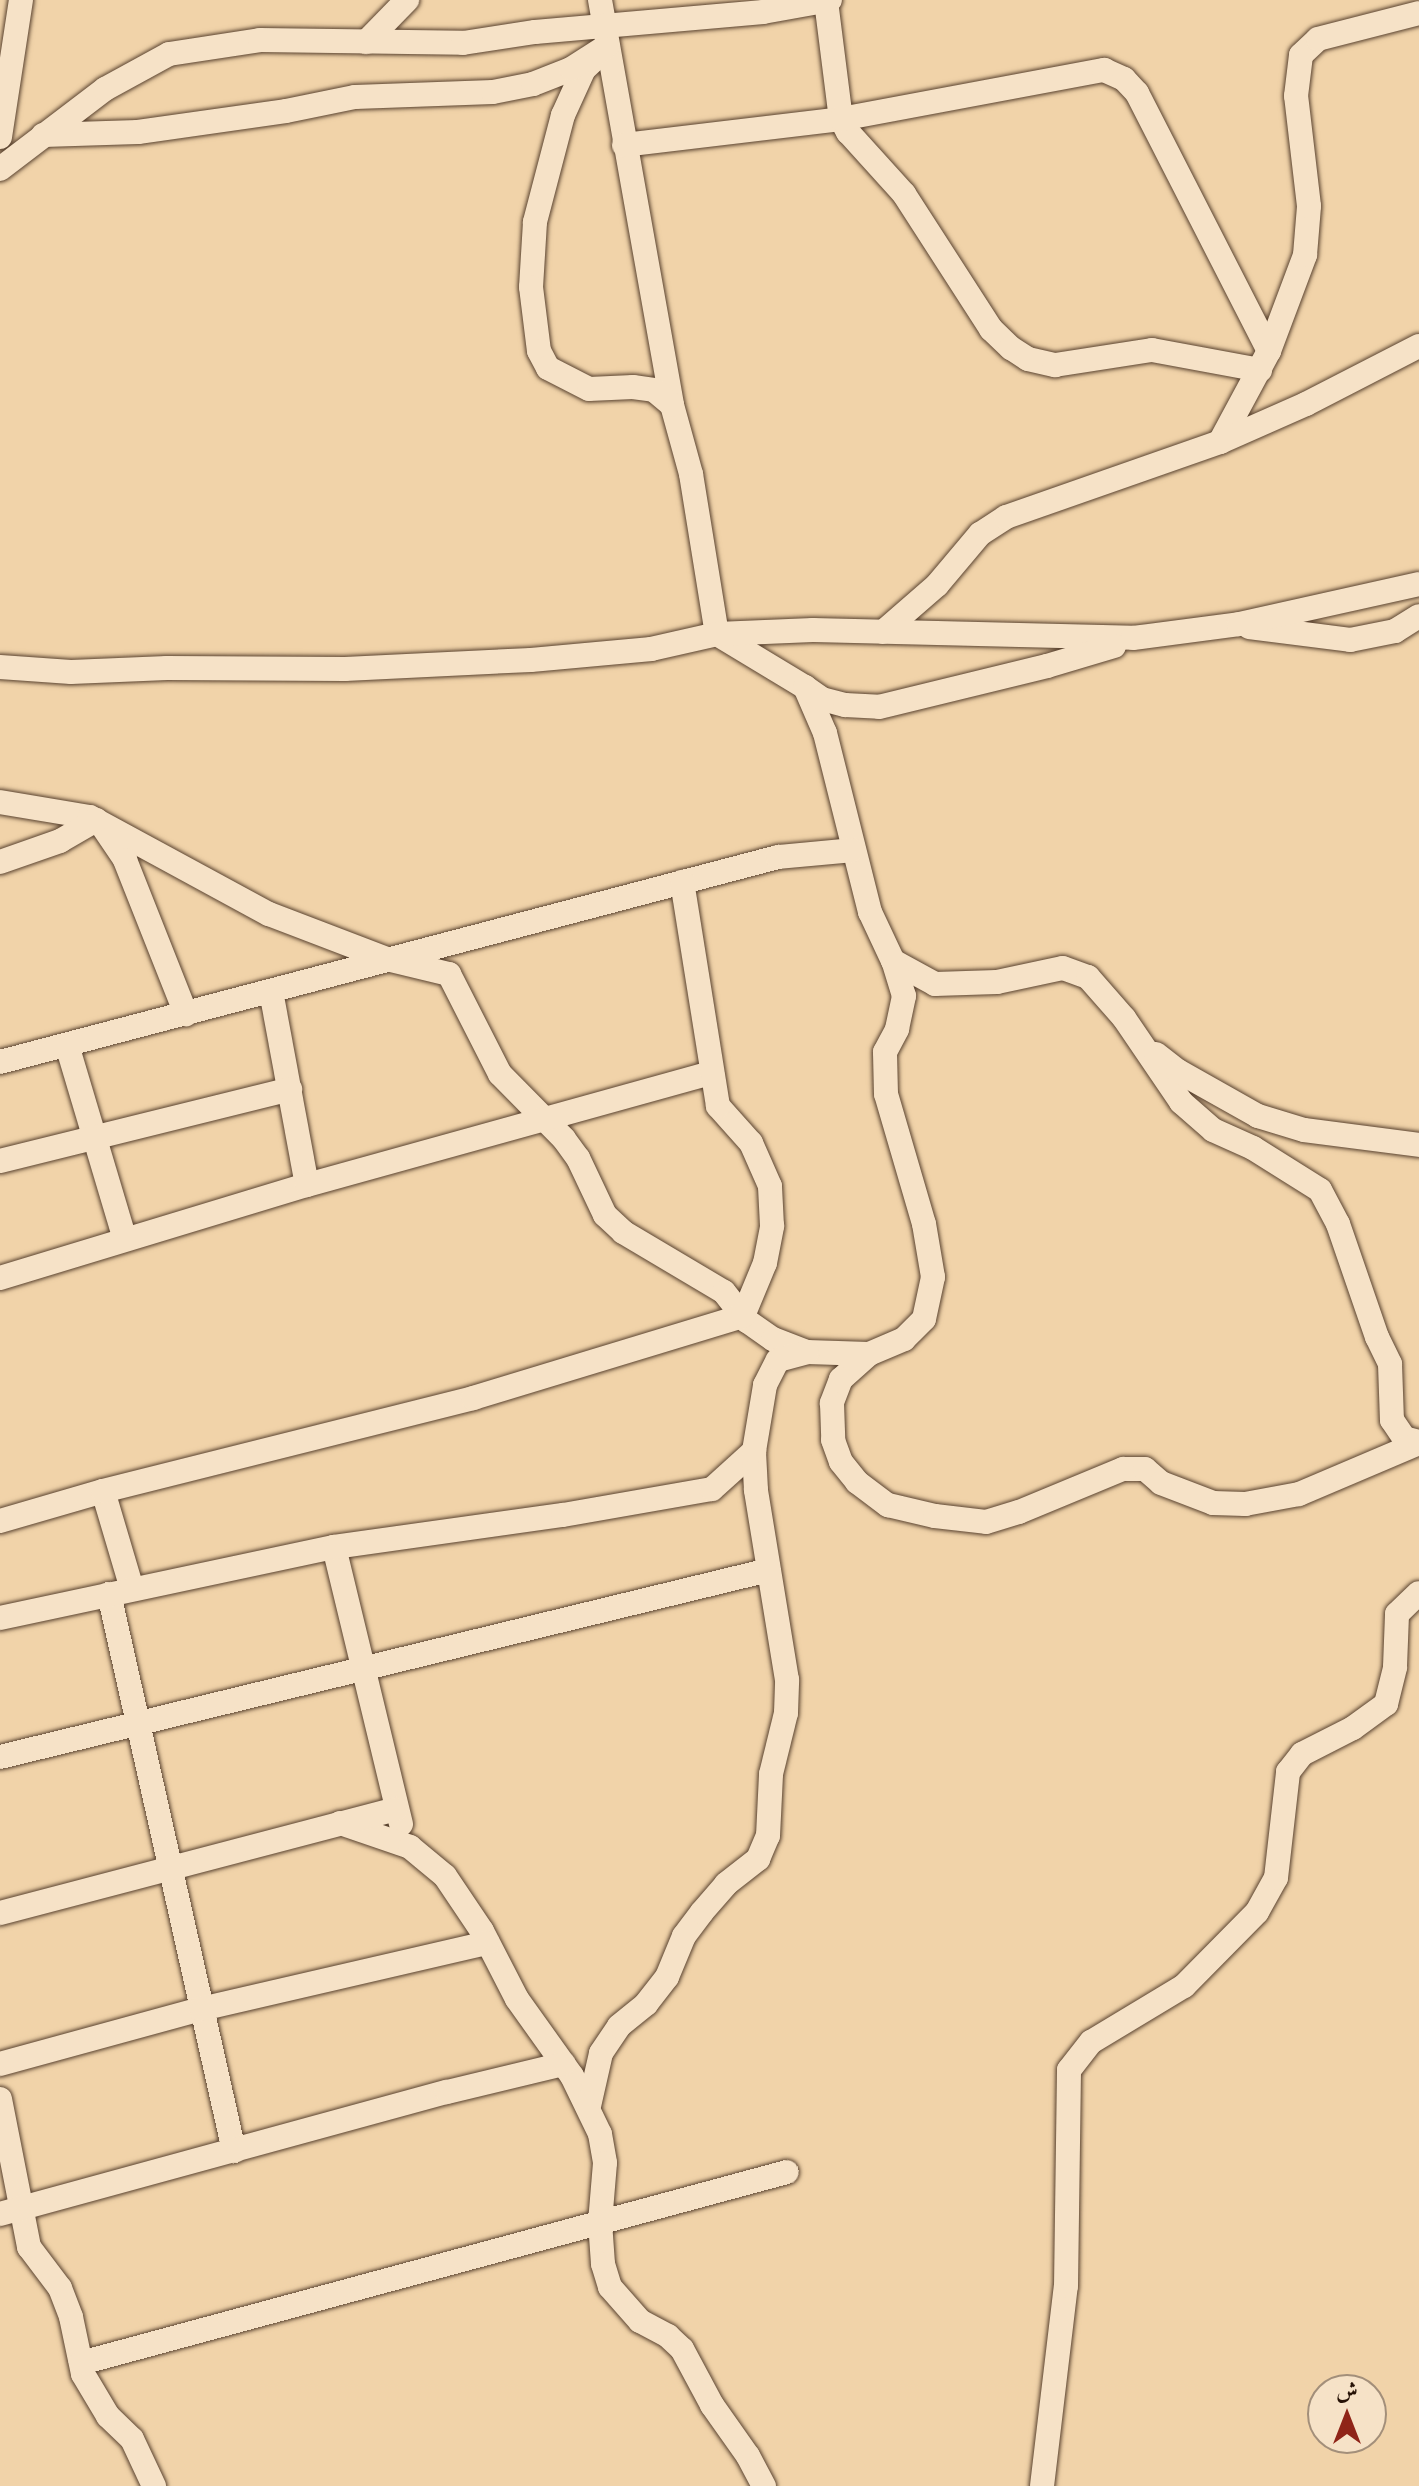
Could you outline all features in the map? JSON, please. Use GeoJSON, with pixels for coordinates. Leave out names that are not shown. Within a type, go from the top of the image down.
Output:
{"type":"FeatureCollection","features":[{"type":"Feature","properties":{"kind":"street"},"geometry":{"type":"LineString","coordinates":[[0,137],[21,0]]}},
{"type":"Feature","properties":{"kind":"street"},"geometry":{"type":"LineString","coordinates":[[366,42],[407,0]]}},
{"type":"Feature","properties":{"kind":"street"},"geometry":{"type":"LineString","coordinates":[[600,0],[672,405],[691,474],[717,634],[822,699],[845,705],[879,707],[1047,666],[1133,638]]}},
{"type":"Feature","properties":{"kind":"street"},"geometry":{"type":"LineString","coordinates":[[0,169],[105,89],[169,54],[260,40],[463,43],[606,36],[641,24],[828,0],[841,119],[848,132],[904,194],[991,329],[1028,359],[1055,365],[1152,350],[1264,361]]}},
{"type":"Feature","properties":{"kind":"street"},"geometry":{"type":"LineString","coordinates":[[1220,442],[1264,361],[1305,255],[1309,206],[1296,96],[1301,55],[1318,39],[1419,13]]}},
{"type":"Feature","properties":{"kind":"street"},"geometry":{"type":"LineString","coordinates":[[43,135],[138,132],[286,111],[355,97],[493,92],[533,84],[571,69],[606,36]]}},
{"type":"Feature","properties":{"kind":"street"},"geometry":{"type":"LineString","coordinates":[[606,36],[584,69],[563,115],[535,222],[531,287],[539,351],[548,368],[589,389],[633,387],[654,390],[672,405]]}},
{"type":"Feature","properties":{"kind":"street"},"geometry":{"type":"LineString","coordinates":[[624,145],[841,119],[1104,70],[1124,79],[1156,126],[1264,361]]}},
{"type":"Feature","properties":{"kind":"street"},"geometry":{"type":"LineString","coordinates":[[883,632],[937,585],[980,534],[1006,517],[1220,442],[1306,404],[1419,346]]}},
{"type":"Feature","properties":{"kind":"street"},"geometry":{"type":"LineString","coordinates":[[0,667],[71,672],[167,668],[376,667],[651,649],[717,634],[813,630],[1133,638],[1239,624],[1419,584]]}},
{"type":"Feature","properties":{"kind":"street"},"geometry":{"type":"LineString","coordinates":[[1239,624],[1262,631],[1350,640],[1395,631],[1419,616]]}},
{"type":"Feature","properties":{"kind":"street"},"geometry":{"type":"LineString","coordinates":[[805,687],[825,733],[870,912],[893,961],[904,996],[897,1029],[885,1052],[886,1094],[924,1224],[933,1277],[924,1319],[904,1339],[869,1354],[841,1379],[832,1403],[833,1440],[841,1462],[857,1482],[888,1505],[935,1516],[986,1522],[1019,1512],[1123,1469],[1145,1469],[1161,1483],[1213,1503],[1245,1504],[1299,1494],[1419,1442]]}},
{"type":"Feature","properties":{"kind":"street"},"geometry":{"type":"LineString","coordinates":[[0,802],[96,820],[269,914],[387,959],[449,974],[500,1074],[578,1158],[605,1215],[623,1232],[724,1292],[743,1316],[773,1339],[807,1352]]}},
{"type":"Feature","properties":{"kind":"street"},"geometry":{"type":"LineString","coordinates":[[0,862],[60,841],[96,820]]}},
{"type":"Feature","properties":{"kind":"street"},"geometry":{"type":"LineString","coordinates":[[96,820],[111,835],[125,860],[186,1014]]}},
{"type":"Feature","properties":{"kind":"street"},"geometry":{"type":"LineString","coordinates":[[0,1062],[778,857],[853,850]]}},
{"type":"Feature","properties":{"kind":"street"},"geometry":{"type":"LineString","coordinates":[[682,882],[718,1106],[751,1143],[770,1186],[772,1226],[765,1263],[743,1316]]}},
{"type":"Feature","properties":{"kind":"street"},"geometry":{"type":"LineString","coordinates":[[893,961],[935,984],[997,982],[1063,968],[1088,977],[1141,1043],[1181,1102],[1213,1130],[1253,1148],[1320,1190],[1338,1224],[1377,1337],[1390,1364],[1392,1420],[1404,1438],[1419,1442]]}},
{"type":"Feature","properties":{"kind":"street"},"geometry":{"type":"LineString","coordinates":[[271,991],[307,1185]]}},
{"type":"Feature","properties":{"kind":"street"},"geometry":{"type":"LineString","coordinates":[[1141,1043],[1178,1071],[1258,1116],[1304,1130],[1419,1145]]}},
{"type":"Feature","properties":{"kind":"street"},"geometry":{"type":"LineString","coordinates":[[67,1045],[125,1239]]}},
{"type":"Feature","properties":{"kind":"street"},"geometry":{"type":"LineString","coordinates":[[0,1278],[307,1185],[712,1073]]}},
{"type":"Feature","properties":{"kind":"street"},"geometry":{"type":"LineString","coordinates":[[0,1161],[290,1089]]}},
{"type":"Feature","properties":{"kind":"street"},"geometry":{"type":"LineString","coordinates":[[0,1521],[103,1491],[473,1398],[743,1316]]}},
{"type":"Feature","properties":{"kind":"street"},"geometry":{"type":"LineString","coordinates":[[589,2106],[601,2053],[619,2026],[646,2004],[667,1977],[684,1936],[702,1912],[726,1884],[758,1859],[768,1836],[771,1774],[786,1713],[787,1680],[767,1540],[756,1490],[754,1451],[765,1385],[778,1360],[807,1352],[869,1354]]}},
{"type":"Feature","properties":{"kind":"street"},"geometry":{"type":"LineString","coordinates":[[0,1618],[334,1547],[563,1515],[712,1489],[754,1451]]}},
{"type":"Feature","properties":{"kind":"street"},"geometry":{"type":"LineString","coordinates":[[103,1491],[139,1723],[234,2151]]}},
{"type":"Feature","properties":{"kind":"street"},"geometry":{"type":"LineString","coordinates":[[334,1547],[396,1809],[410,1847]]}},
{"type":"Feature","properties":{"kind":"street"},"geometry":{"type":"LineString","coordinates":[[0,1757],[363,1666],[769,1570]]}},
{"type":"Feature","properties":{"kind":"street"},"geometry":{"type":"LineString","coordinates":[[1042,2486],[1066,2286],[1069,2070],[1091,2042],[1184,1986],[1257,1912],[1276,1878],[1288,1772],[1302,1754],[1353,1728],[1386,1704],[1395,1667],[1397,1614],[1419,1593]]}},
{"type":"Feature","properties":{"kind":"street"},"geometry":{"type":"LineString","coordinates":[[0,1913],[396,1809]]}},
{"type":"Feature","properties":{"kind":"street"},"geometry":{"type":"LineString","coordinates":[[340,1823],[410,1847],[445,1876],[488,1943],[517,1999],[564,2064],[589,2106],[600,2134],[605,2163],[600,2222],[603,2264],[610,2287],[640,2321],[668,2336],[682,2349],[712,2405],[764,2486]]}},
{"type":"Feature","properties":{"kind":"street"},"geometry":{"type":"LineString","coordinates":[[0,2064],[201,2009],[488,1943]]}},
{"type":"Feature","properties":{"kind":"street"},"geometry":{"type":"LineString","coordinates":[[11,2211],[564,2064]]}},
{"type":"Feature","properties":{"kind":"street"},"geometry":{"type":"LineString","coordinates":[[0,2099],[11,2211],[29,2247],[60,2288],[83,2374],[108,2416],[137,2446],[154,2486]]}},
{"type":"Feature","properties":{"kind":"street"},"geometry":{"type":"LineString","coordinates":[[81,2363],[787,2172]]}}]}
